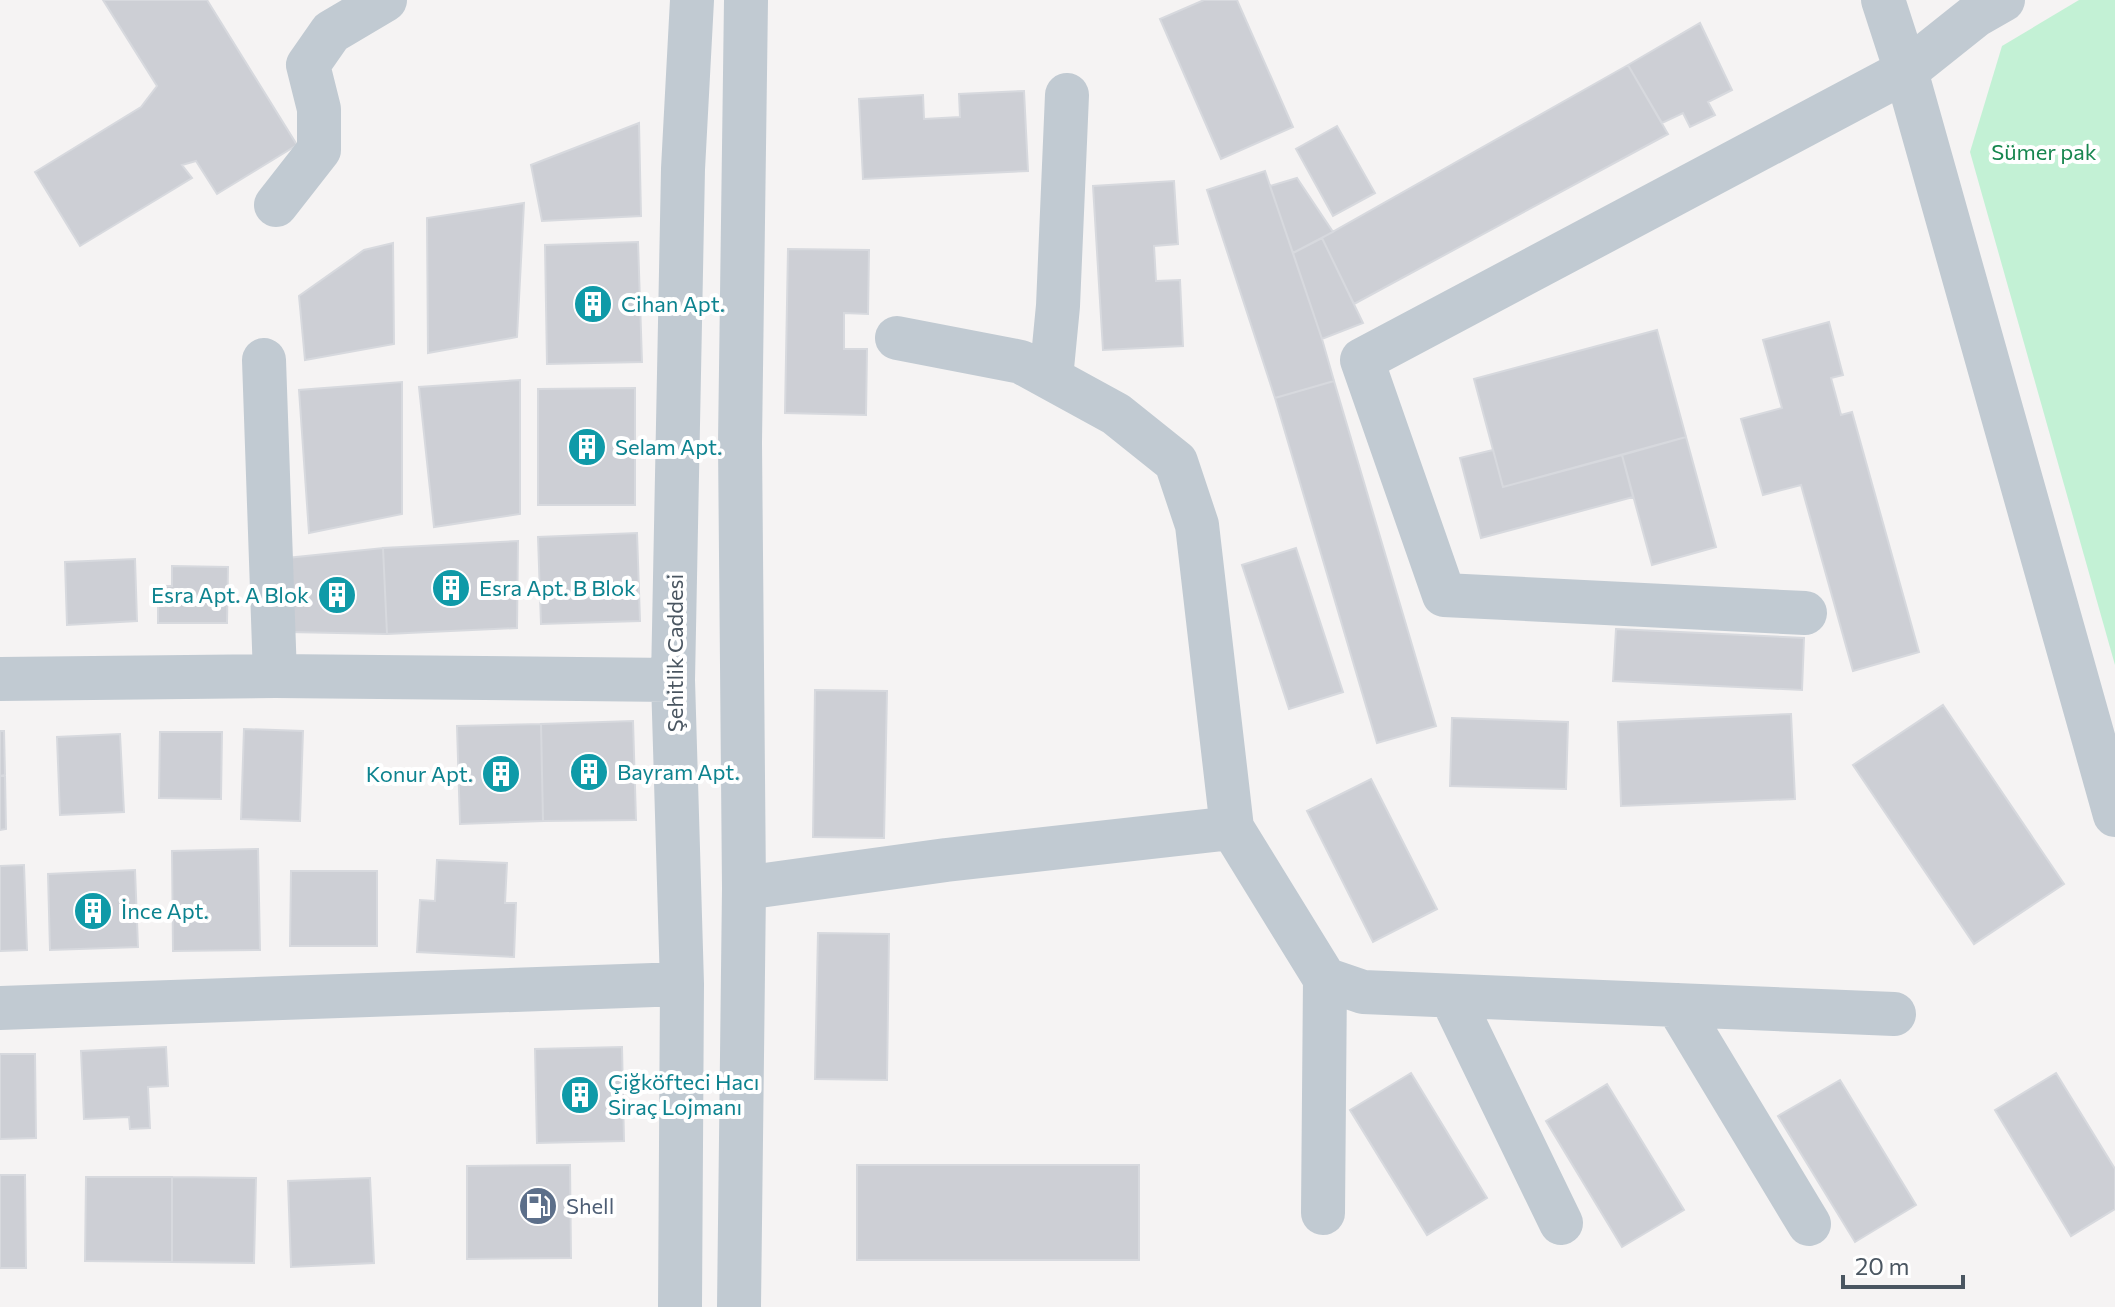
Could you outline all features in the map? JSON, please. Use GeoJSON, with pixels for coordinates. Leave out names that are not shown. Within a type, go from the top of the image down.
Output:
{"type":"FeatureCollection","features":[{"type":"Feature","properties":{"kind":"street"},"geometry":{"type":"LineString","coordinates":[[276,205],[319,150],[319,109],[308,65],[331,32],[385,0]]}},
{"type":"Feature","properties":{"kind":"street","name":"Şehitlik Caddesi"},"geometry":{"type":"LineString","coordinates":[[680,1307],[682,984],[673,680],[683,169],[692,0]]}},
{"type":"Feature","properties":{"kind":"street"},"geometry":{"type":"LineString","coordinates":[[739,1307],[744,888],[740,443],[746,0]]}},
{"type":"Feature","properties":{"kind":"street"},"geometry":{"type":"LineString","coordinates":[[1883,0],[1906,71],[2115,815]]}},
{"type":"Feature","properties":{"kind":"street"},"geometry":{"type":"LineString","coordinates":[[1805,613],[1444,595],[1362,360],[1906,71],[1975,16],[2003,0]]}},
{"type":"Feature","properties":{"kind":"street"},"geometry":{"type":"LineString","coordinates":[[1051,378],[1058,306],[1067,95]]}},
{"type":"Feature","properties":{"kind":"street"},"geometry":{"type":"LineString","coordinates":[[897,338],[1021,362],[1116,414],[1176,462],[1197,525],[1232,828],[1325,979],[1323,1213]]}},
{"type":"Feature","properties":{"kind":"street"},"geometry":{"type":"LineString","coordinates":[[264,360],[275,676]]}},
{"type":"Feature","properties":{"kind":"street"},"geometry":{"type":"LineString","coordinates":[[0,679],[275,676],[673,680]]}},
{"type":"Feature","properties":{"kind":"street"},"geometry":{"type":"LineString","coordinates":[[744,888],[946,860],[1232,828]]}},
{"type":"Feature","properties":{"kind":"street"},"geometry":{"type":"LineString","coordinates":[[1325,979],[1363,992],[1894,1014]]}},
{"type":"Feature","properties":{"kind":"street"},"geometry":{"type":"LineString","coordinates":[[0,1008],[682,984]]}},
{"type":"Feature","properties":{"kind":"street"},"geometry":{"type":"LineString","coordinates":[[1451,996],[1561,1223]]}},
{"type":"Feature","properties":{"kind":"street"},"geometry":{"type":"LineString","coordinates":[[1677,1005],[1809,1224]]}},
{"type":"Feature","properties":{"kind":"green space","name":"Sümer pak"},"geometry":{"type":"Polygon","coordinates":[[[2079,0],[2115,0],[2115,665],[1970,152],[2002,46],[2079,0]]]}},
{"type":"Feature","properties":{"kind":"building"},"geometry":{"type":"Polygon","coordinates":[[[103,0],[207,0],[297,145],[217,194],[196,161],[182,165],[192,178],[80,246],[35,172],[141,107],[157,86],[103,0]]]}},
{"type":"Feature","properties":{"kind":"building"},"geometry":{"type":"Polygon","coordinates":[[[1204,0],[1237,0],[1293,127],[1221,159],[1160,19],[1204,0]]]}},
{"type":"Feature","properties":{"kind":"building"},"geometry":{"type":"Polygon","coordinates":[[[1700,23],[1732,90],[1708,102],[1715,115],[1690,127],[1683,113],[1662,123],[1628,65],[1700,23]]]}},
{"type":"Feature","properties":{"kind":"building"},"geometry":{"type":"Polygon","coordinates":[[[1628,65],[1668,134],[1354,304],[1322,238],[1628,65]]]}},
{"type":"Feature","properties":{"kind":"building"},"geometry":{"type":"Polygon","coordinates":[[[1024,91],[1028,171],[863,179],[859,99],[923,95],[924,119],[960,117],[959,94],[1024,91]]]}},
{"type":"Feature","properties":{"kind":"building"},"geometry":{"type":"Polygon","coordinates":[[[639,123],[641,216],[542,221],[531,165],[639,123]]]}},
{"type":"Feature","properties":{"kind":"building"},"geometry":{"type":"Polygon","coordinates":[[[1337,126],[1375,193],[1333,216],[1296,149],[1337,126]]]}},
{"type":"Feature","properties":{"kind":"building"},"geometry":{"type":"Polygon","coordinates":[[[1265,171],[1334,381],[1275,398],[1207,190],[1265,171]]]}},
{"type":"Feature","properties":{"kind":"building"},"geometry":{"type":"Polygon","coordinates":[[[1297,178],[1333,232],[1293,253],[1270,186],[1297,178]]]}},
{"type":"Feature","properties":{"kind":"building"},"geometry":{"type":"Polygon","coordinates":[[[1174,181],[1178,244],[1154,246],[1156,281],[1180,280],[1183,346],[1103,350],[1093,186],[1174,181]]]}},
{"type":"Feature","properties":{"kind":"building"},"geometry":{"type":"Polygon","coordinates":[[[524,203],[517,337],[428,353],[427,218],[524,203]]]}},
{"type":"Feature","properties":{"kind":"building"},"geometry":{"type":"Polygon","coordinates":[[[1322,238],[1363,323],[1322,339],[1293,253],[1322,238]]]}},
{"type":"Feature","properties":{"kind":"building","name":"Cihan Apt."},"geometry":{"type":"Polygon","coordinates":[[[638,242],[642,362],[547,364],[545,245],[638,242]]]}},
{"type":"Feature","properties":{"kind":"building"},"geometry":{"type":"Polygon","coordinates":[[[393,243],[394,344],[305,360],[299,296],[364,250],[393,243]]]}},
{"type":"Feature","properties":{"kind":"building"},"geometry":{"type":"Polygon","coordinates":[[[788,249],[869,250],[868,314],[844,313],[844,349],[867,349],[866,415],[785,413],[788,249]]]}},
{"type":"Feature","properties":{"kind":"building"},"geometry":{"type":"Polygon","coordinates":[[[1829,322],[1843,375],[1831,378],[1841,415],[1852,412],[1919,652],[1853,671],[1801,485],[1763,495],[1741,419],[1782,408],[1763,340],[1829,322]]]}},
{"type":"Feature","properties":{"kind":"building"},"geometry":{"type":"Polygon","coordinates":[[[1657,330],[1686,437],[1503,487],[1474,379],[1657,330]]]}},
{"type":"Feature","properties":{"kind":"building"},"geometry":{"type":"Polygon","coordinates":[[[520,380],[520,514],[434,527],[419,387],[520,380]]]}},
{"type":"Feature","properties":{"kind":"building"},"geometry":{"type":"Polygon","coordinates":[[[1334,381],[1436,726],[1377,743],[1275,398],[1334,381]]]}},
{"type":"Feature","properties":{"kind":"building"},"geometry":{"type":"Polygon","coordinates":[[[402,382],[402,514],[309,533],[299,390],[402,382]]]}},
{"type":"Feature","properties":{"kind":"building","name":"Selam Apt."},"geometry":{"type":"Polygon","coordinates":[[[635,388],[635,505],[538,505],[538,389],[635,388]]]}},
{"type":"Feature","properties":{"kind":"building"},"geometry":{"type":"Polygon","coordinates":[[[1686,437],[1716,547],[1652,565],[1622,455],[1686,437]]]}},
{"type":"Feature","properties":{"kind":"building"},"geometry":{"type":"Polygon","coordinates":[[[1493,450],[1503,487],[1622,455],[1633,497],[1481,538],[1460,458],[1493,450]]]}},
{"type":"Feature","properties":{"kind":"building"},"geometry":{"type":"Polygon","coordinates":[[[637,533],[640,621],[541,624],[538,537],[637,533]]]}},
{"type":"Feature","properties":{"kind":"building","name":"Esra Apt. B Blok"},"geometry":{"type":"Polygon","coordinates":[[[518,541],[517,628],[387,634],[383,548],[518,541]]]}},
{"type":"Feature","properties":{"kind":"building","name":"Esra Apt. A Blok"},"geometry":{"type":"Polygon","coordinates":[[[383,548],[387,634],[289,632],[287,558],[383,548]]]}},
{"type":"Feature","properties":{"kind":"building"},"geometry":{"type":"Polygon","coordinates":[[[1296,548],[1343,692],[1289,709],[1242,565],[1296,548]]]}},
{"type":"Feature","properties":{"kind":"building"},"geometry":{"type":"Polygon","coordinates":[[[135,559],[137,621],[67,625],[65,562],[135,559]]]}},
{"type":"Feature","properties":{"kind":"building"},"geometry":{"type":"Polygon","coordinates":[[[172,566],[228,567],[227,623],[158,623],[158,586],[172,586],[172,566]]]}},
{"type":"Feature","properties":{"kind":"building"},"geometry":{"type":"Polygon","coordinates":[[[1616,629],[1804,638],[1802,690],[1613,681],[1616,629]]]}},
{"type":"Feature","properties":{"kind":"building"},"geometry":{"type":"Polygon","coordinates":[[[815,690],[887,691],[884,838],[813,837],[815,690]]]}},
{"type":"Feature","properties":{"kind":"building"},"geometry":{"type":"Polygon","coordinates":[[[1943,705],[2064,884],[1974,944],[1853,765],[1943,705]]]}},
{"type":"Feature","properties":{"kind":"building"},"geometry":{"type":"Polygon","coordinates":[[[1791,714],[1795,799],[1621,806],[1618,722],[1791,714]]]}},
{"type":"Feature","properties":{"kind":"building"},"geometry":{"type":"Polygon","coordinates":[[[1452,718],[1568,722],[1566,789],[1450,786],[1452,718]]]}},
{"type":"Feature","properties":{"kind":"building","name":"Bayram Apt."},"geometry":{"type":"Polygon","coordinates":[[[633,721],[636,820],[543,821],[541,724],[633,721]]]}},
{"type":"Feature","properties":{"kind":"building","name":"Konur Apt."},"geometry":{"type":"Polygon","coordinates":[[[541,724],[543,821],[460,824],[457,726],[541,724]]]}},
{"type":"Feature","properties":{"kind":"building"},"geometry":{"type":"Polygon","coordinates":[[[244,729],[303,731],[300,821],[241,819],[244,729]]]}},
{"type":"Feature","properties":{"kind":"building"},"geometry":{"type":"Polygon","coordinates":[[[0,731],[4,731],[5,775],[0,776],[0,731]]]}},
{"type":"Feature","properties":{"kind":"building"},"geometry":{"type":"Polygon","coordinates":[[[160,732],[222,732],[221,799],[159,798],[160,732]]]}},
{"type":"Feature","properties":{"kind":"building"},"geometry":{"type":"Polygon","coordinates":[[[120,734],[124,812],[60,815],[57,737],[120,734]]]}},
{"type":"Feature","properties":{"kind":"building"},"geometry":{"type":"Polygon","coordinates":[[[5,775],[6,829],[0,830],[0,776],[5,775]]]}},
{"type":"Feature","properties":{"kind":"building"},"geometry":{"type":"Polygon","coordinates":[[[1371,779],[1437,909],[1373,942],[1307,811],[1371,779]]]}},
{"type":"Feature","properties":{"kind":"building"},"geometry":{"type":"Polygon","coordinates":[[[258,849],[260,950],[173,951],[172,851],[258,849]]]}},
{"type":"Feature","properties":{"kind":"building"},"geometry":{"type":"Polygon","coordinates":[[[437,860],[507,863],[505,903],[516,903],[514,957],[417,952],[420,900],[435,901],[437,860]]]}},
{"type":"Feature","properties":{"kind":"building"},"geometry":{"type":"Polygon","coordinates":[[[24,865],[27,950],[0,951],[0,866],[24,865]]]}},
{"type":"Feature","properties":{"kind":"building","name":"İnce Apt."},"geometry":{"type":"Polygon","coordinates":[[[135,870],[138,947],[50,950],[48,874],[135,870]]]}},
{"type":"Feature","properties":{"kind":"building"},"geometry":{"type":"Polygon","coordinates":[[[291,871],[377,871],[377,946],[290,946],[291,871]]]}},
{"type":"Feature","properties":{"kind":"building"},"geometry":{"type":"Polygon","coordinates":[[[818,933],[889,934],[887,1080],[815,1079],[818,933]]]}},
{"type":"Feature","properties":{"kind":"building"},"geometry":{"type":"Polygon","coordinates":[[[166,1047],[168,1086],[148,1087],[150,1128],[130,1129],[129,1117],[84,1119],[81,1051],[166,1047]]]}},
{"type":"Feature","properties":{"kind":"building","name":"Çiğköfteci Hacı Siraç Lojmanı"},"geometry":{"type":"Polygon","coordinates":[[[622,1047],[624,1141],[537,1143],[535,1049],[622,1047]]]}},
{"type":"Feature","properties":{"kind":"building"},"geometry":{"type":"Polygon","coordinates":[[[0,1054],[35,1054],[36,1138],[0,1139],[0,1054]]]}},
{"type":"Feature","properties":{"kind":"building"},"geometry":{"type":"Polygon","coordinates":[[[1411,1073],[1487,1198],[1427,1235],[1350,1110],[1411,1073]]]}},
{"type":"Feature","properties":{"kind":"building"},"geometry":{"type":"Polygon","coordinates":[[[2056,1073],[2115,1169],[2115,1209],[2071,1236],[1995,1110],[2056,1073]]]}},
{"type":"Feature","properties":{"kind":"building"},"geometry":{"type":"Polygon","coordinates":[[[1840,1080],[1916,1205],[1855,1242],[1778,1116],[1840,1080]]]}},
{"type":"Feature","properties":{"kind":"building"},"geometry":{"type":"Polygon","coordinates":[[[1607,1084],[1684,1210],[1622,1247],[1546,1121],[1607,1084]]]}},
{"type":"Feature","properties":{"kind":"building"},"geometry":{"type":"Polygon","coordinates":[[[570,1165],[571,1258],[467,1259],[467,1166],[570,1165]]]}},
{"type":"Feature","properties":{"kind":"building"},"geometry":{"type":"Polygon","coordinates":[[[857,1165],[1139,1165],[1139,1260],[857,1260],[857,1165]]]}},
{"type":"Feature","properties":{"kind":"building"},"geometry":{"type":"Polygon","coordinates":[[[0,1175],[25,1175],[26,1268],[0,1268],[0,1175]]]}},
{"type":"Feature","properties":{"kind":"building"},"geometry":{"type":"Polygon","coordinates":[[[86,1177],[172,1177],[172,1262],[85,1261],[86,1177]]]}},
{"type":"Feature","properties":{"kind":"building"},"geometry":{"type":"Polygon","coordinates":[[[172,1177],[256,1178],[254,1263],[172,1262],[172,1177]]]}},
{"type":"Feature","properties":{"kind":"building"},"geometry":{"type":"Polygon","coordinates":[[[370,1178],[374,1263],[291,1267],[288,1181],[370,1178]]]}},
{"type":"Feature","properties":{"kind":"place","name":"Cihan Apt."},"geometry":{"type":"Point","coordinates":[593,304]}},
{"type":"Feature","properties":{"kind":"place","name":"Selam Apt."},"geometry":{"type":"Point","coordinates":[587,447]}},
{"type":"Feature","properties":{"kind":"place","name":"Esra Apt. B Blok"},"geometry":{"type":"Point","coordinates":[451,588]}},
{"type":"Feature","properties":{"kind":"place","name":"Esra Apt. A Blok"},"geometry":{"type":"Point","coordinates":[337,595]}},
{"type":"Feature","properties":{"kind":"place","name":"Bayram Apt."},"geometry":{"type":"Point","coordinates":[589,772]}},
{"type":"Feature","properties":{"kind":"place","name":"Konur Apt."},"geometry":{"type":"Point","coordinates":[501,774]}},
{"type":"Feature","properties":{"kind":"place","name":"İnce Apt."},"geometry":{"type":"Point","coordinates":[93,911]}},
{"type":"Feature","properties":{"kind":"place","name":"Çiğköfteci Hacı Siraç Lojmanı"},"geometry":{"type":"Point","coordinates":[580,1095]}},
{"type":"Feature","properties":{"kind":"place","name":"Shell"},"geometry":{"type":"Point","coordinates":[538,1206]}}]}
